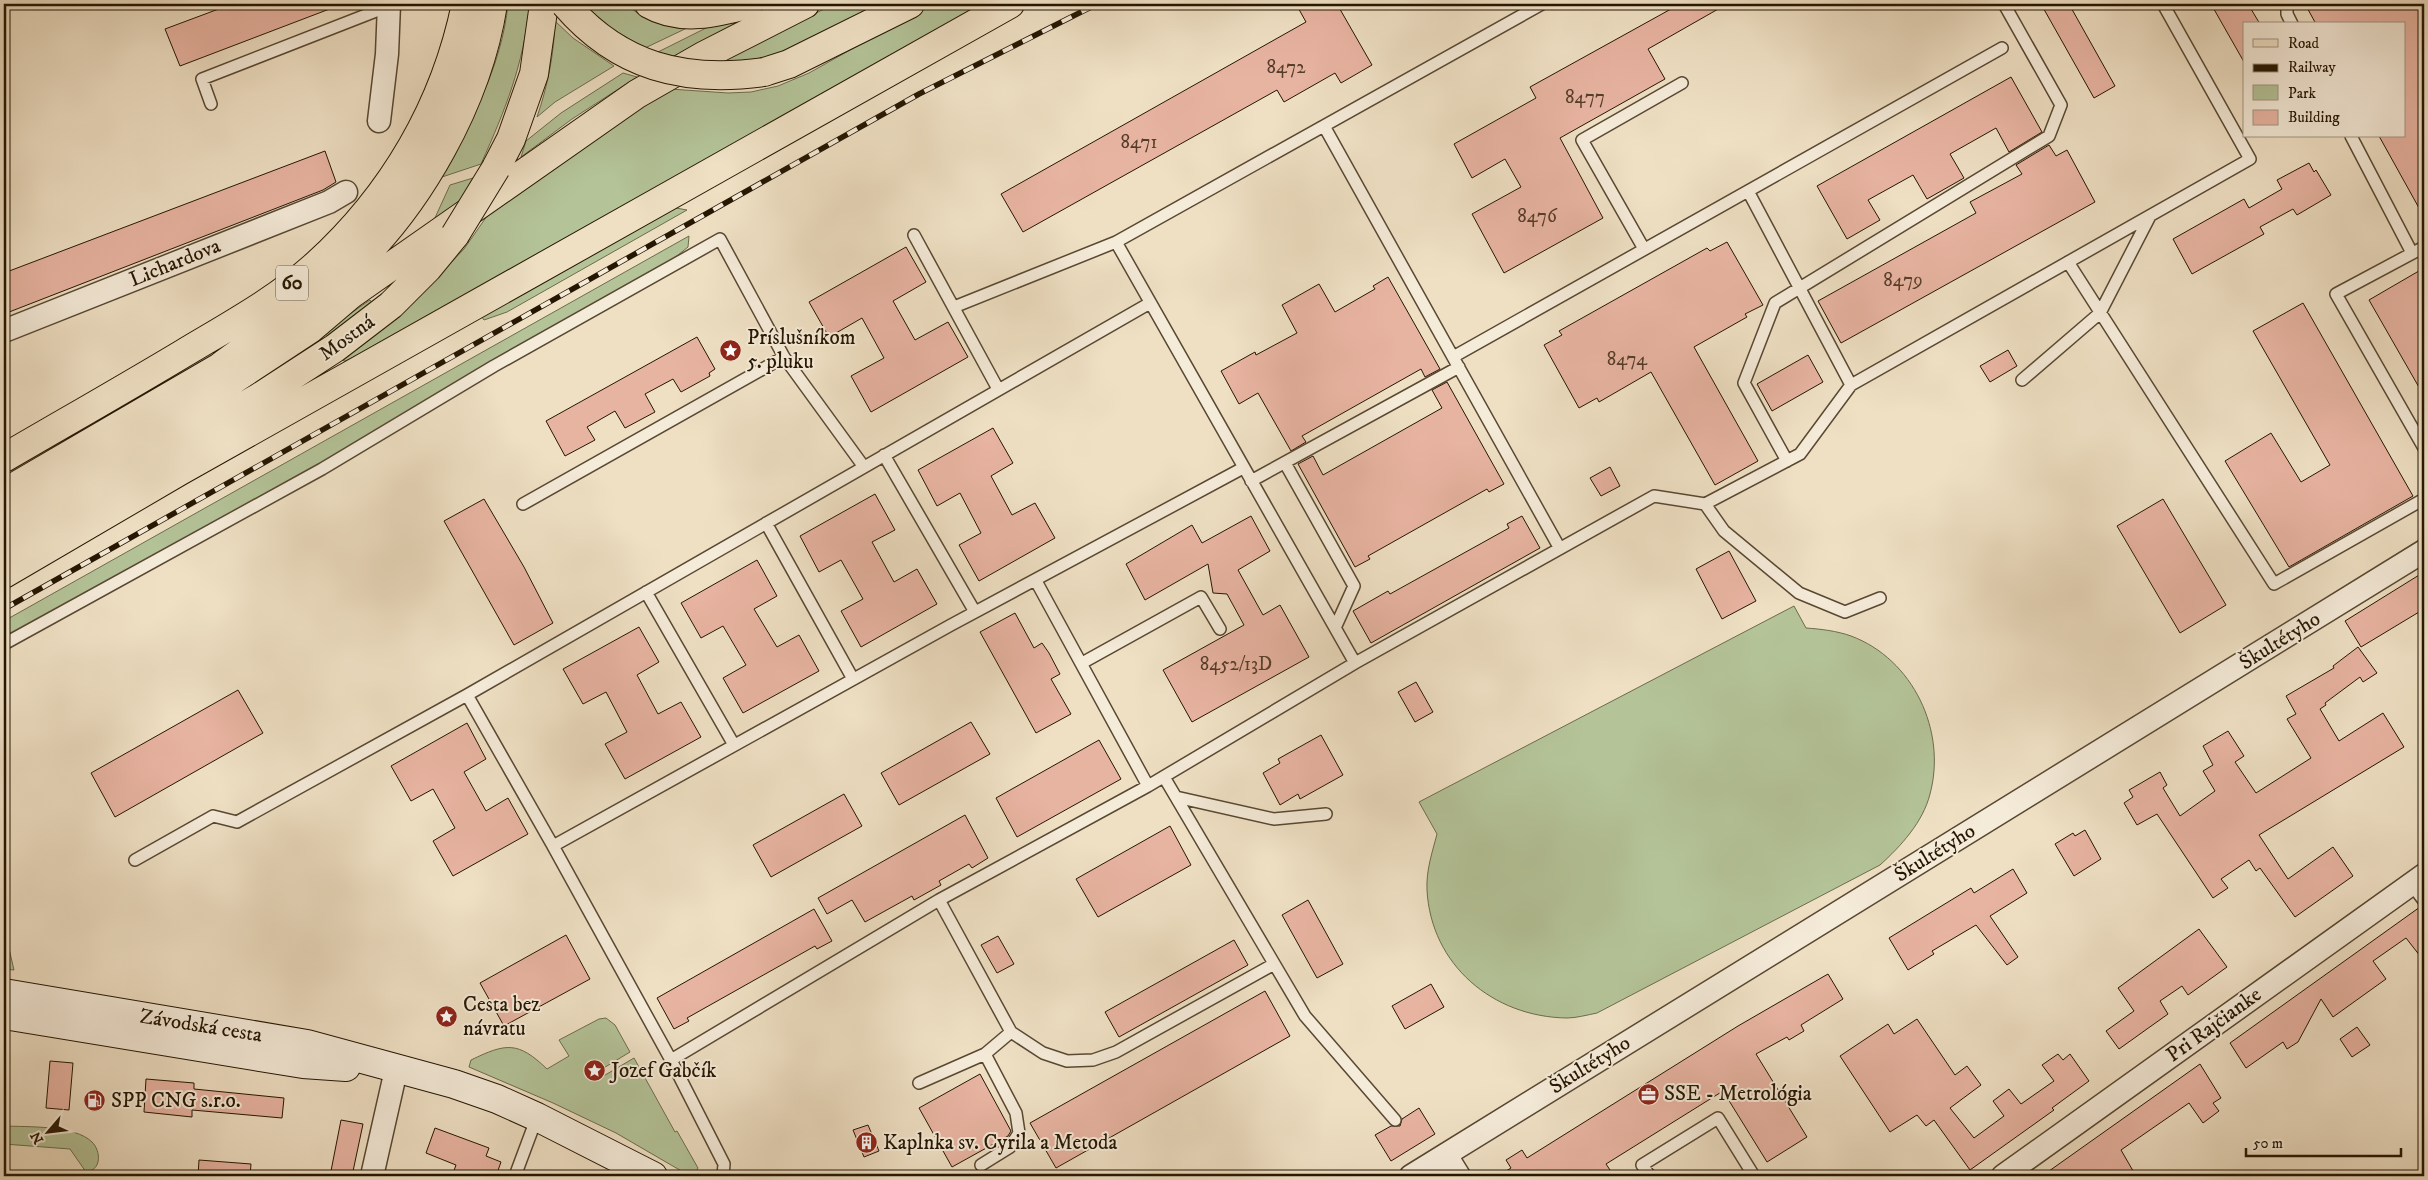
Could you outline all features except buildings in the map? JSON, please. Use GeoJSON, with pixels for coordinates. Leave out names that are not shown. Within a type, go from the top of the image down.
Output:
{"type":"FeatureCollection","features":[{"type":"Feature","properties":{"kind":"main road","name":"60"},"geometry":{"type":"LineString","coordinates":[[4,458],[241,319],[315,266],[370,209],[395,176],[423,128],[447,72],[466,4]]}},
{"type":"Feature","properties":{"kind":"main road"},"geometry":{"type":"LineString","coordinates":[[221,366],[346,272],[389,226],[437,157],[460,112],[481,60],[493,4]]}},
{"type":"Feature","properties":{"kind":"main road","name":"Mostná"},"geometry":{"type":"LineString","coordinates":[[4,544],[258,398],[357,332],[391,305],[428,268],[455,235],[496,168],[511,139],[534,74],[544,4]]}},
{"type":"Feature","properties":{"kind":"main road"},"geometry":{"type":"LineString","coordinates":[[566,4],[581,22],[627,55],[660,69],[691,75],[715,76],[764,72],[789,64],[910,4]]}},
{"type":"Feature","properties":{"kind":"main road"},"geometry":{"type":"LineString","coordinates":[[649,4],[659,10],[676,14],[701,14],[726,11],[749,4]]}},
{"type":"Feature","properties":{"kind":"main road"},"geometry":{"type":"LineString","coordinates":[[4,521],[106,464],[310,329],[350,295],[637,94],[705,55],[805,4]]}},
{"type":"Feature","properties":{"kind":"main road"},"geometry":{"type":"LineString","coordinates":[[4,574],[266,422],[686,194],[1010,4]]}},
{"type":"Feature","properties":{"kind":"main road"},"geometry":{"type":"LineString","coordinates":[[4,493],[221,366],[350,295]]}},
{"type":"Feature","properties":{"kind":"main road"},"geometry":{"type":"LineString","coordinates":[[95,522],[170,449],[266,422]]}},
{"type":"Feature","properties":{"kind":"street"},"geometry":{"type":"LineString","coordinates":[[379,121],[387,54],[389,5]]}},
{"type":"Feature","properties":{"kind":"street","name":"Lichardova"},"geometry":{"type":"LineString","coordinates":[[4,331],[329,202],[346,192]]}},
{"type":"Feature","properties":{"kind":"street","name":"Škultétyho"},"geometry":{"type":"LineString","coordinates":[[1411,1176],[2424,551]]}},
{"type":"Feature","properties":{"kind":"street","name":"Pri Rajčianke"},"geometry":{"type":"LineString","coordinates":[[2003,1176],[2420,887]]}},
{"type":"Feature","properties":{"kind":"street","name":"Závodská cesta"},"geometry":{"type":"LineString","coordinates":[[4,993],[307,1044],[396,1070],[454,1084],[497,1099],[537,1117],[653,1176]]}},
{"type":"Feature","properties":{"kind":"street","name":"Závodská cesta"},"geometry":{"type":"LineString","coordinates":[[4,1015],[303,1064],[396,1070]]}},
{"type":"Feature","properties":{"kind":"street"},"geometry":{"type":"LineString","coordinates":[[372,1176],[396,1070]]}},
{"type":"Feature","properties":{"kind":"street"},"geometry":{"type":"LineString","coordinates":[[1446,1154],[1459,1176]]}},
{"type":"Feature","properties":{"kind":"lane"},"geometry":{"type":"LineString","coordinates":[[954,307],[1116,242],[1542,4]]}},
{"type":"Feature","properties":{"kind":"lane"},"geometry":{"type":"LineString","coordinates":[[1787,461],[1744,383],[1775,304],[2049,136],[2060,105],[2004,4]]}},
{"type":"Feature","properties":{"kind":"lane"},"geometry":{"type":"LineString","coordinates":[[672,1060],[939,900],[1164,777],[1355,663],[1559,547],[1654,496],[1705,504],[1800,454],[1850,385],[2250,159],[2164,4]]}},
{"type":"Feature","properties":{"kind":"lane"},"geometry":{"type":"LineString","coordinates":[[2287,4],[2287,14],[2291,22]]}},
{"type":"Feature","properties":{"kind":"lane"},"geometry":{"type":"LineString","coordinates":[[211,104],[202,79],[389,5]]}},
{"type":"Feature","properties":{"kind":"lane"},"geometry":{"type":"LineString","coordinates":[[1251,482],[1644,249],[2002,48]]}},
{"type":"Feature","properties":{"kind":"lane"},"geometry":{"type":"LineString","coordinates":[[1644,249],[1582,140],[1682,83]]}},
{"type":"Feature","properties":{"kind":"lane"},"geometry":{"type":"LineString","coordinates":[[1324,126],[1559,547]]}},
{"type":"Feature","properties":{"kind":"lane"},"geometry":{"type":"LineString","coordinates":[[2352,138],[2412,253]]}},
{"type":"Feature","properties":{"kind":"lane"},"geometry":{"type":"LineString","coordinates":[[1748,191],[1850,385]]}},
{"type":"Feature","properties":{"kind":"lane"},"geometry":{"type":"LineString","coordinates":[[2022,380],[2100,313],[2150,216]]}},
{"type":"Feature","properties":{"kind":"lane"},"geometry":{"type":"LineString","coordinates":[[914,235],[998,389]]}},
{"type":"Feature","properties":{"kind":"lane"},"geometry":{"type":"LineString","coordinates":[[4,644],[322,469],[494,366],[720,239],[784,357],[864,467]]}},
{"type":"Feature","properties":{"kind":"lane"},"geometry":{"type":"LineString","coordinates":[[1116,242],[1355,663]]}},
{"type":"Feature","properties":{"kind":"lane"},"geometry":{"type":"LineString","coordinates":[[2424,246],[2336,294],[2424,448]]}},
{"type":"Feature","properties":{"kind":"lane"},"geometry":{"type":"LineString","coordinates":[[2068,262],[2274,584],[2424,499]]}},
{"type":"Feature","properties":{"kind":"lane"},"geometry":{"type":"LineString","coordinates":[[135,860],[213,816],[237,822],[468,695],[1150,302]]}},
{"type":"Feature","properties":{"kind":"lane"},"geometry":{"type":"LineString","coordinates":[[523,504],[784,357]]}},
{"type":"Feature","properties":{"kind":"lane"},"geometry":{"type":"LineString","coordinates":[[884,456],[975,612]]}},
{"type":"Feature","properties":{"kind":"lane"},"geometry":{"type":"LineString","coordinates":[[1285,462],[1354,586],[1335,628]]}},
{"type":"Feature","properties":{"kind":"lane"},"geometry":{"type":"LineString","coordinates":[[553,846],[975,612],[1036,581],[1243,468]]}},
{"type":"Feature","properties":{"kind":"lane"},"geometry":{"type":"LineString","coordinates":[[1705,504],[1724,531],[1799,593],[1846,612],[1880,598]]}},
{"type":"Feature","properties":{"kind":"lane"},"geometry":{"type":"LineString","coordinates":[[766,523],[853,679]]}},
{"type":"Feature","properties":{"kind":"lane"},"geometry":{"type":"LineString","coordinates":[[1036,581],[1148,786]]}},
{"type":"Feature","properties":{"kind":"lane"},"geometry":{"type":"LineString","coordinates":[[646,592],[734,745]]}},
{"type":"Feature","properties":{"kind":"lane"},"geometry":{"type":"LineString","coordinates":[[1082,663],[1201,597],[1220,629]]}},
{"type":"Feature","properties":{"kind":"lane"},"geometry":{"type":"LineString","coordinates":[[468,695],[672,1060],[724,1164],[723,1176]]}},
{"type":"Feature","properties":{"kind":"lane"},"geometry":{"type":"LineString","coordinates":[[1164,777],[1305,1016],[1395,1120]]}},
{"type":"Feature","properties":{"kind":"lane"},"geometry":{"type":"LineString","coordinates":[[1176,797],[1274,819],[1326,814]]}},
{"type":"Feature","properties":{"kind":"lane"},"geometry":{"type":"LineString","coordinates":[[939,900],[1011,1032],[1043,1053],[1066,1061],[1093,1060],[1116,1052],[1274,964]]}},
{"type":"Feature","properties":{"kind":"lane"},"geometry":{"type":"LineString","coordinates":[[919,1083],[985,1054],[1011,1032]]}},
{"type":"Feature","properties":{"kind":"lane"},"geometry":{"type":"LineString","coordinates":[[981,1164],[1010,1147],[1019,1133],[1016,1113],[985,1054]]}},
{"type":"Feature","properties":{"kind":"lane"},"geometry":{"type":"LineString","coordinates":[[515,1176],[537,1117]]}},
{"type":"Feature","properties":{"kind":"lane"},"geometry":{"type":"LineString","coordinates":[[1650,1176],[1642,1165],[1718,1118],[1754,1176]]}},
{"type":"Feature","properties":{"kind":"green space"},"geometry":{"type":"Polygon","coordinates":[[[508,4],[530,4],[523,47],[506,105],[481,164],[442,177],[474,115],[492,72],[505,27],[508,4]]]}},
{"type":"Feature","properties":{"kind":"green space"},"geometry":{"type":"Polygon","coordinates":[[[583,4],[626,4],[654,22],[687,28],[645,48],[612,29],[583,4]]]}},
{"type":"Feature","properties":{"kind":"green space"},"geometry":{"type":"Polygon","coordinates":[[[834,4],[886,4],[818,38],[782,53],[743,63],[718,62],[834,4]]]}},
{"type":"Feature","properties":{"kind":"green space"},"geometry":{"type":"Polygon","coordinates":[[[932,4],[983,4],[372,349],[345,361],[340,360],[399,317],[464,249],[487,216],[563,159],[670,89],[728,93],[751,92],[778,86],[809,73],[932,4]]]}},
{"type":"Feature","properties":{"kind":"green space"},"geometry":{"type":"Polygon","coordinates":[[[745,19],[673,57],[658,52],[706,28],[745,19]]]}},
{"type":"Feature","properties":{"kind":"green space"},"geometry":{"type":"Polygon","coordinates":[[[555,21],[573,38],[614,66],[555,102],[537,117],[550,69],[555,21]]]}},
{"type":"Feature","properties":{"kind":"green space"},"geometry":{"type":"Polygon","coordinates":[[[623,73],[637,77],[572,119],[521,157],[526,141],[561,113],[623,73]]]}},
{"type":"Feature","properties":{"kind":"green space"},"geometry":{"type":"Polygon","coordinates":[[[473,178],[459,203],[434,220],[450,185],[473,178]]]}},
{"type":"Feature","properties":{"kind":"green space"},"geometry":{"type":"Polygon","coordinates":[[[676,208],[687,210],[507,312],[484,320],[481,316],[668,210],[676,208]]]}},
{"type":"Feature","properties":{"kind":"green space"},"geometry":{"type":"Polygon","coordinates":[[[689,236],[688,247],[668,263],[368,438],[4,638],[4,621],[689,236]]]}},
{"type":"Feature","properties":{"kind":"green space"},"geometry":{"type":"Polygon","coordinates":[[[370,300],[372,303],[347,324],[237,396],[234,394],[370,300]]]}},
{"type":"Feature","properties":{"kind":"green space"},"geometry":{"type":"Polygon","coordinates":[[[1794,606],[1806,628],[1846,634],[1873,647],[1892,662],[1908,679],[1920,700],[1929,722],[1934,746],[1934,770],[1927,804],[1917,824],[1903,842],[1880,865],[1597,1013],[1570,1018],[1540,1015],[1514,1008],[1491,997],[1471,982],[1454,963],[1440,942],[1431,917],[1427,876],[1437,834],[1419,802],[1794,606]]]}},
{"type":"Feature","properties":{"kind":"green space"},"geometry":{"type":"Polygon","coordinates":[[[4,927],[14,970],[4,969],[4,927]]]}},
{"type":"Feature","properties":{"kind":"green space"},"geometry":{"type":"Polygon","coordinates":[[[606,1018],[615,1025],[630,1052],[602,1069],[600,1065],[589,1072],[595,1081],[634,1058],[675,1132],[677,1131],[698,1168],[694,1176],[690,1176],[616,1133],[553,1103],[469,1067],[471,1060],[483,1054],[503,1048],[511,1048],[528,1053],[547,1069],[569,1056],[559,1040],[599,1019],[606,1018]]]}},
{"type":"Feature","properties":{"kind":"green space"},"geometry":{"type":"Polygon","coordinates":[[[4,1126],[50,1128],[74,1132],[84,1136],[92,1142],[97,1150],[97,1164],[91,1171],[86,1172],[70,1149],[4,1144],[4,1126]]]}},
{"type":"Feature","properties":{"kind":"railway"},"geometry":{"type":"LineString","coordinates":[[4,609],[919,94],[1097,4]]}},
{"type":"Feature","properties":{"kind":"place","name":"Príslušníkom 5. pluku"},"geometry":{"type":"Point","coordinates":[731,350]}},
{"type":"Feature","properties":{"kind":"place","name":"Cesta bez návratu"},"geometry":{"type":"Point","coordinates":[447,1017]}},
{"type":"Feature","properties":{"kind":"place","name":"Jozef Gabčík"},"geometry":{"type":"Point","coordinates":[595,1071]}},
{"type":"Feature","properties":{"kind":"place","name":"SSE - Metrológia"},"geometry":{"type":"Point","coordinates":[1648,1094]}},
{"type":"Feature","properties":{"kind":"place","name":"SPP CNG s.r.o."},"geometry":{"type":"Point","coordinates":[95,1101]}},
{"type":"Feature","properties":{"kind":"place","name":"Kaplnka sv. Cyrila a Metoda"},"geometry":{"type":"Point","coordinates":[867,1143]}}]}
